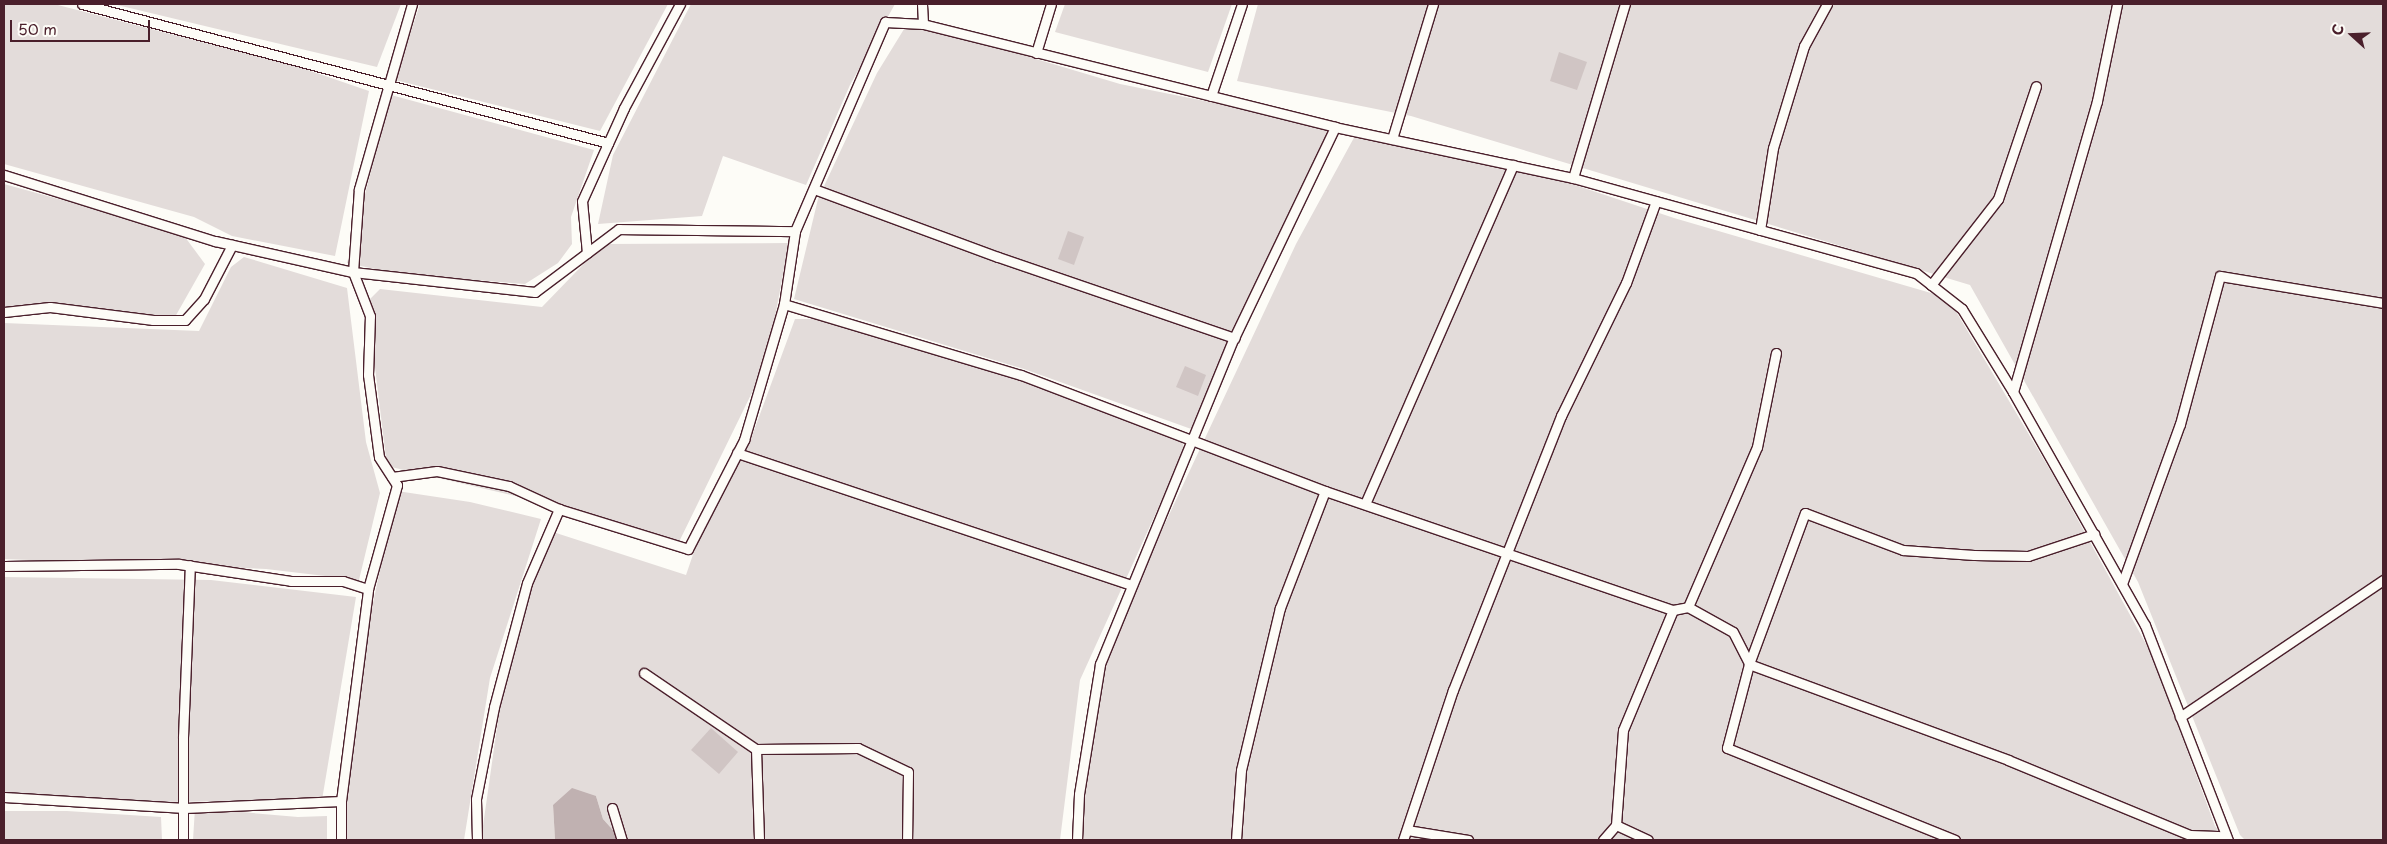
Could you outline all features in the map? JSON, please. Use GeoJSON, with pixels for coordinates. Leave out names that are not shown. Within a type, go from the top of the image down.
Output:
{"type":"FeatureCollection","features":[{"type":"Feature","properties":{"kind":"lane"},"geometry":{"type":"LineString","coordinates":[[82,4],[608,143]]}},
{"type":"Feature","properties":{"kind":"lane"},"geometry":{"type":"LineString","coordinates":[[340,840],[340,801],[368,590],[398,485],[379,458],[368,376],[370,316],[353,272],[359,189],[412,4]]}},
{"type":"Feature","properties":{"kind":"lane"},"geometry":{"type":"LineString","coordinates":[[586,253],[582,200],[608,143],[680,4]]}},
{"type":"Feature","properties":{"kind":"lane"},"geometry":{"type":"LineString","coordinates":[[922,4],[923,24]]}},
{"type":"Feature","properties":{"kind":"lane"},"geometry":{"type":"LineString","coordinates":[[1036,52],[1051,4]]}},
{"type":"Feature","properties":{"kind":"lane"},"geometry":{"type":"LineString","coordinates":[[1211,96],[1242,4]]}},
{"type":"Feature","properties":{"kind":"lane"},"geometry":{"type":"LineString","coordinates":[[1392,139],[1433,4]]}},
{"type":"Feature","properties":{"kind":"lane"},"geometry":{"type":"LineString","coordinates":[[1573,178],[1625,4]]}},
{"type":"Feature","properties":{"kind":"lane"},"geometry":{"type":"LineString","coordinates":[[1760,230],[1773,148],[1804,46],[1827,4]]}},
{"type":"Feature","properties":{"kind":"lane"},"geometry":{"type":"LineString","coordinates":[[2013,392],[2097,101],[2117,4]]}},
{"type":"Feature","properties":{"kind":"lane"},"geometry":{"type":"LineString","coordinates":[[392,477],[437,471],[509,486],[559,509],[688,549],[737,453],[784,304],[795,231],[885,22],[923,24],[1335,127],[1573,178],[1916,273],[1962,309],[2013,392],[2146,625],[2226,838],[2190,835],[2008,760],[1749,664],[1733,632],[1688,607],[1673,610],[1325,491],[1021,375],[784,304]]}},
{"type":"Feature","properties":{"kind":"lane"},"geometry":{"type":"LineString","coordinates":[[1931,285],[1998,199],[2036,86]]}},
{"type":"Feature","properties":{"kind":"lane"},"geometry":{"type":"LineString","coordinates":[[1077,840],[1079,794],[1100,664],[1234,338],[1335,127]]}},
{"type":"Feature","properties":{"kind":"lane"},"geometry":{"type":"LineString","coordinates":[[1365,504],[1513,165]]}},
{"type":"Feature","properties":{"kind":"lane"},"geometry":{"type":"LineString","coordinates":[[4,175],[232,245],[353,272],[535,292],[619,229],[795,231]]}},
{"type":"Feature","properties":{"kind":"lane"},"geometry":{"type":"LineString","coordinates":[[814,189],[998,257],[1234,338]]}},
{"type":"Feature","properties":{"kind":"lane"},"geometry":{"type":"LineString","coordinates":[[1403,840],[1453,690],[1561,416],[1626,283],[1656,201]]}},
{"type":"Feature","properties":{"kind":"lane"},"geometry":{"type":"LineString","coordinates":[[4,312],[50,307],[153,320],[185,320],[204,299],[232,245]]}},
{"type":"Feature","properties":{"kind":"lane"},"geometry":{"type":"LineString","coordinates":[[2122,584],[2180,424],[2220,276],[2383,303]]}},
{"type":"Feature","properties":{"kind":"lane"},"geometry":{"type":"LineString","coordinates":[[1688,607],[1757,447],[1776,353]]}},
{"type":"Feature","properties":{"kind":"lane"},"geometry":{"type":"LineString","coordinates":[[737,453],[1132,585]]}},
{"type":"Feature","properties":{"kind":"lane"},"geometry":{"type":"LineString","coordinates":[[1236,840],[1241,770],[1280,608],[1325,491]]}},
{"type":"Feature","properties":{"kind":"lane"},"geometry":{"type":"LineString","coordinates":[[477,840],[476,799],[494,707],[527,583],[559,509]]}},
{"type":"Feature","properties":{"kind":"lane"},"geometry":{"type":"LineString","coordinates":[[1955,840],[1727,748],[1749,664],[1804,513],[1903,550],[1965,555],[2028,556],[2094,534]]}},
{"type":"Feature","properties":{"kind":"lane"},"geometry":{"type":"LineString","coordinates":[[4,566],[190,565],[291,581],[343,582],[368,590]]}},
{"type":"Feature","properties":{"kind":"lane"},"geometry":{"type":"LineString","coordinates":[[183,840],[185,808],[183,737],[190,565]]}},
{"type":"Feature","properties":{"kind":"lane"},"geometry":{"type":"LineString","coordinates":[[2180,717],[2383,580]]}},
{"type":"Feature","properties":{"kind":"lane"},"geometry":{"type":"LineString","coordinates":[[1603,840],[1616,825],[1623,730],[1673,610]]}},
{"type":"Feature","properties":{"kind":"lane"},"geometry":{"type":"LineString","coordinates":[[644,673],[756,749],[858,748],[908,772],[907,840]]}},
{"type":"Feature","properties":{"kind":"lane"},"geometry":{"type":"LineString","coordinates":[[756,749],[760,840]]}},
{"type":"Feature","properties":{"kind":"lane"},"geometry":{"type":"LineString","coordinates":[[4,797],[185,808],[340,801]]}},
{"type":"Feature","properties":{"kind":"lane"},"geometry":{"type":"LineString","coordinates":[[612,808],[622,840]]}},
{"type":"Feature","properties":{"kind":"lane"},"geometry":{"type":"LineString","coordinates":[[1616,825],[1648,840]]}},
{"type":"Feature","properties":{"kind":"lane"},"geometry":{"type":"LineString","coordinates":[[1407,830],[1468,840]]}},
{"type":"Feature","properties":{"kind":"shaded area"},"geometry":{"type":"Polygon","coordinates":[[[4,4],[54,4],[299,67],[369,91],[335,256],[232,236],[194,217],[4,164],[4,4]]]}},
{"type":"Feature","properties":{"kind":"shaded area"},"geometry":{"type":"Polygon","coordinates":[[[113,4],[401,4],[377,67],[113,4]]]}},
{"type":"Feature","properties":{"kind":"shaded area"},"geometry":{"type":"Polygon","coordinates":[[[420,4],[668,4],[600,131],[395,80],[420,4]]]}},
{"type":"Feature","properties":{"kind":"shaded area"},"geometry":{"type":"Polygon","coordinates":[[[691,4],[895,4],[850,85],[806,185],[723,156],[702,216],[598,224],[613,155],[691,4]]]}},
{"type":"Feature","properties":{"kind":"shaded area"},"geometry":{"type":"Polygon","coordinates":[[[1065,4],[1232,4],[1208,72],[1055,32],[1065,4]]]}},
{"type":"Feature","properties":{"kind":"shaded area"},"geometry":{"type":"Polygon","coordinates":[[[1258,4],[2383,4],[2383,840],[2245,840],[2240,835],[2138,582],[1970,285],[1411,116],[1237,81],[1258,4]]]}},
{"type":"Feature","properties":{"kind":"shaded area"},"geometry":{"type":"Polygon","coordinates":[[[909,21],[1120,84],[1334,127],[1194,430],[1024,369],[794,299],[818,199],[877,73],[909,21]]]}},
{"type":"Feature","properties":{"kind":"shaded area"},"geometry":{"type":"Polygon","coordinates":[[[391,95],[594,150],[571,217],[572,244],[558,263],[525,284],[399,274],[347,263],[391,95]]]}},
{"type":"Feature","properties":{"kind":"shaded area"},"geometry":{"type":"Polygon","coordinates":[[[1356,134],[1524,168],[1674,218],[1948,298],[2056,480],[2152,655],[2215,826],[2226,840],[1073,840],[1094,675],[1296,244],[1356,134]]]}},
{"type":"Feature","properties":{"kind":"shaded area"},"geometry":{"type":"Polygon","coordinates":[[[4,184],[182,233],[205,264],[175,317],[4,310],[4,184]]]}},
{"type":"Feature","properties":{"kind":"shaded area"},"geometry":{"type":"Polygon","coordinates":[[[789,243],[766,364],[677,546],[541,502],[387,466],[367,302],[380,289],[542,307],[603,244],[789,243]]]}},
{"type":"Feature","properties":{"kind":"shaded area"},"geometry":{"type":"Polygon","coordinates":[[[244,257],[347,288],[366,442],[380,493],[359,580],[266,569],[4,559],[4,323],[199,331],[231,267],[244,257]]]}},
{"type":"Feature","properties":{"kind":"shaded area"},"geometry":{"type":"Polygon","coordinates":[[[795,319],[823,319],[947,356],[1069,397],[1182,442],[1185,449],[1080,680],[1060,840],[634,840],[620,838],[603,819],[596,796],[553,805],[555,840],[481,840],[503,685],[527,599],[553,532],[686,575],[710,505],[749,444],[795,319]]]}},
{"type":"Feature","properties":{"kind":"shaded area"},"geometry":{"type":"Polygon","coordinates":[[[397,491],[470,502],[541,519],[490,678],[464,840],[343,840],[344,738],[397,491]]]}},
{"type":"Feature","properties":{"kind":"shaded area"},"geometry":{"type":"Polygon","coordinates":[[[4,577],[211,580],[356,597],[322,800],[160,802],[4,799],[4,577]]]}},
{"type":"Feature","properties":{"kind":"shaded area"},"geometry":{"type":"Polygon","coordinates":[[[572,788],[596,796],[603,819],[620,838],[618,840],[555,840],[553,805],[572,788]]]}},
{"type":"Feature","properties":{"kind":"shaded area"},"geometry":{"type":"Polygon","coordinates":[[[195,808],[298,817],[327,816],[327,840],[193,840],[195,808]]]}},
{"type":"Feature","properties":{"kind":"shaded area"},"geometry":{"type":"Polygon","coordinates":[[[4,811],[67,811],[161,817],[162,840],[4,840],[4,811]]]}},
{"type":"Feature","properties":{"kind":"building"},"geometry":{"type":"Polygon","coordinates":[[[1559,52],[1587,62],[1577,90],[1550,81],[1559,52]]]}},
{"type":"Feature","properties":{"kind":"building"},"geometry":{"type":"Polygon","coordinates":[[[1068,231],[1084,237],[1074,265],[1058,259],[1068,231]]]}},
{"type":"Feature","properties":{"kind":"building"},"geometry":{"type":"Polygon","coordinates":[[[1185,366],[1206,375],[1198,396],[1176,387],[1185,366]]]}},
{"type":"Feature","properties":{"kind":"building"},"geometry":{"type":"Polygon","coordinates":[[[711,728],[738,752],[719,774],[691,750],[711,728]]]}}]}
